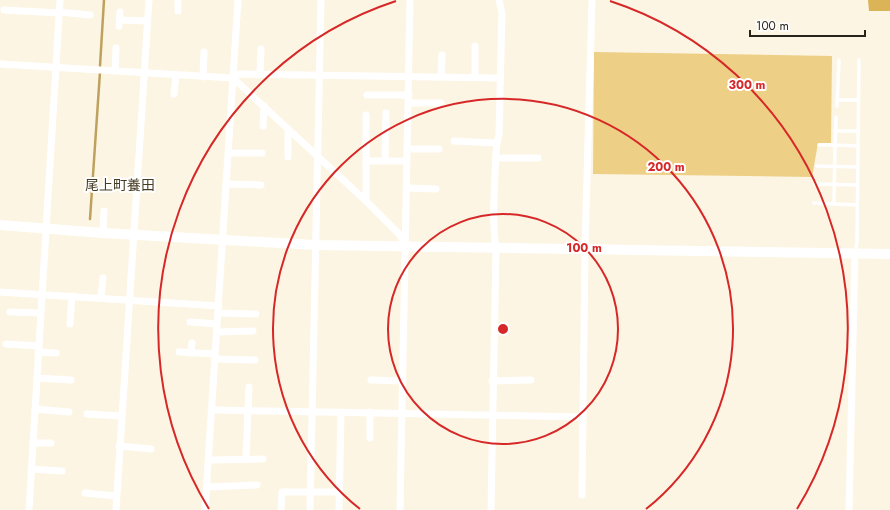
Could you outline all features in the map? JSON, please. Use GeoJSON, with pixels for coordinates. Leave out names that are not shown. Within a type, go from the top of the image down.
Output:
{"type":"FeatureCollection","features":[{"type":"Feature","properties":{"kind":"street"},"geometry":{"type":"LineString","coordinates":[[29,510],[60,0]]}},
{"type":"Feature","properties":{"kind":"street"},"geometry":{"type":"LineString","coordinates":[[116,510],[149,0]]}},
{"type":"Feature","properties":{"kind":"street"},"geometry":{"type":"LineString","coordinates":[[178,0],[178,11]]}},
{"type":"Feature","properties":{"kind":"street"},"geometry":{"type":"LineString","coordinates":[[205,510],[238,0]]}},
{"type":"Feature","properties":{"kind":"street"},"geometry":{"type":"LineString","coordinates":[[310,510],[321,0]]}},
{"type":"Feature","properties":{"kind":"street"},"geometry":{"type":"LineString","coordinates":[[400,510],[407,246],[410,0]]}},
{"type":"Feature","properties":{"kind":"street"},"geometry":{"type":"LineString","coordinates":[[490,510],[496,248],[494,236],[496,143],[499,135],[502,13],[499,0]]}},
{"type":"Feature","properties":{"kind":"street"},"geometry":{"type":"LineString","coordinates":[[582,495],[592,0]]}},
{"type":"Feature","properties":{"kind":"street"},"geometry":{"type":"LineString","coordinates":[[4,10],[90,15]]}},
{"type":"Feature","properties":{"kind":"street"},"geometry":{"type":"LineString","coordinates":[[120,12],[119,23],[147,21]]}},
{"type":"Feature","properties":{"kind":"street"},"geometry":{"type":"LineString","coordinates":[[475,46],[475,77]]}},
{"type":"Feature","properties":{"kind":"street"},"geometry":{"type":"LineString","coordinates":[[115,70],[116,48]]}},
{"type":"Feature","properties":{"kind":"street"},"geometry":{"type":"LineString","coordinates":[[260,74],[261,49]]}},
{"type":"Feature","properties":{"kind":"street"},"geometry":{"type":"LineString","coordinates":[[203,77],[204,52]]}},
{"type":"Feature","properties":{"kind":"street"},"geometry":{"type":"LineString","coordinates":[[441,76],[442,55]]}},
{"type":"Feature","properties":{"kind":"street"},"geometry":{"type":"LineString","coordinates":[[0,64],[56,66],[233,78],[239,74],[260,74],[500,78]]}},
{"type":"Feature","properties":{"kind":"street"},"geometry":{"type":"LineString","coordinates":[[174,94],[176,75]]}},
{"type":"Feature","properties":{"kind":"street"},"geometry":{"type":"LineString","coordinates":[[233,78],[366,201],[399,234],[407,246]]}},
{"type":"Feature","properties":{"kind":"street"},"geometry":{"type":"LineString","coordinates":[[367,95],[409,95]]}},
{"type":"Feature","properties":{"kind":"street"},"geometry":{"type":"LineString","coordinates":[[409,103],[441,104]]}},
{"type":"Feature","properties":{"kind":"street"},"geometry":{"type":"LineString","coordinates":[[263,126],[264,106]]}},
{"type":"Feature","properties":{"kind":"street"},"geometry":{"type":"LineString","coordinates":[[385,161],[386,113]]}},
{"type":"Feature","properties":{"kind":"street"},"geometry":{"type":"LineString","coordinates":[[366,114],[366,201]]}},
{"type":"Feature","properties":{"kind":"street"},"geometry":{"type":"LineString","coordinates":[[288,129],[288,157]]}},
{"type":"Feature","properties":{"kind":"street"},"geometry":{"type":"LineString","coordinates":[[454,141],[496,143]]}},
{"type":"Feature","properties":{"kind":"street"},"geometry":{"type":"LineString","coordinates":[[408,149],[439,149]]}},
{"type":"Feature","properties":{"kind":"street"},"geometry":{"type":"LineString","coordinates":[[228,153],[262,153]]}},
{"type":"Feature","properties":{"kind":"street"},"geometry":{"type":"LineString","coordinates":[[496,158],[538,158]]}},
{"type":"Feature","properties":{"kind":"street"},"geometry":{"type":"LineString","coordinates":[[366,161],[407,161]]}},
{"type":"Feature","properties":{"kind":"street"},"geometry":{"type":"LineString","coordinates":[[226,184],[261,185]]}},
{"type":"Feature","properties":{"kind":"street"},"geometry":{"type":"LineString","coordinates":[[407,188],[436,189]]}},
{"type":"Feature","properties":{"kind":"street"},"geometry":{"type":"LineString","coordinates":[[103,233],[104,211]]}},
{"type":"Feature","properties":{"kind":"street"},"geometry":{"type":"LineString","coordinates":[[0,226],[315,245],[586,248],[890,254]]}},
{"type":"Feature","properties":{"kind":"street"},"geometry":{"type":"LineString","coordinates":[[849,510],[855,253]]}},
{"type":"Feature","properties":{"kind":"street"},"geometry":{"type":"LineString","coordinates":[[101,298],[103,278]]}},
{"type":"Feature","properties":{"kind":"street"},"geometry":{"type":"LineString","coordinates":[[0,292],[130,300],[256,314]]}},
{"type":"Feature","properties":{"kind":"street"},"geometry":{"type":"LineString","coordinates":[[70,324],[72,296]]}},
{"type":"Feature","properties":{"kind":"street"},"geometry":{"type":"LineString","coordinates":[[10,312],[40,313]]}},
{"type":"Feature","properties":{"kind":"street"},"geometry":{"type":"LineString","coordinates":[[190,322],[217,328],[253,331]]}},
{"type":"Feature","properties":{"kind":"street"},"geometry":{"type":"LineString","coordinates":[[191,353],[192,343]]}},
{"type":"Feature","properties":{"kind":"street"},"geometry":{"type":"LineString","coordinates":[[6,344],[56,353]]}},
{"type":"Feature","properties":{"kind":"street"},"geometry":{"type":"LineString","coordinates":[[179,352],[215,357],[255,360]]}},
{"type":"Feature","properties":{"kind":"street"},"geometry":{"type":"LineString","coordinates":[[37,378],[71,380]]}},
{"type":"Feature","properties":{"kind":"street"},"geometry":{"type":"LineString","coordinates":[[371,380],[403,381]]}},
{"type":"Feature","properties":{"kind":"street"},"geometry":{"type":"LineString","coordinates":[[492,381],[530,380]]}},
{"type":"Feature","properties":{"kind":"street"},"geometry":{"type":"LineString","coordinates":[[246,459],[249,387]]}},
{"type":"Feature","properties":{"kind":"street"},"geometry":{"type":"LineString","coordinates":[[35,409],[69,412]]}},
{"type":"Feature","properties":{"kind":"street"},"geometry":{"type":"LineString","coordinates":[[212,410],[584,417]]}},
{"type":"Feature","properties":{"kind":"street"},"geometry":{"type":"LineString","coordinates":[[339,510],[341,412]]}},
{"type":"Feature","properties":{"kind":"street"},"geometry":{"type":"LineString","coordinates":[[370,412],[370,438]]}},
{"type":"Feature","properties":{"kind":"street"},"geometry":{"type":"LineString","coordinates":[[87,414],[121,416]]}},
{"type":"Feature","properties":{"kind":"street"},"geometry":{"type":"LineString","coordinates":[[33,443],[51,443]]}},
{"type":"Feature","properties":{"kind":"street"},"geometry":{"type":"LineString","coordinates":[[119,446],[151,449]]}},
{"type":"Feature","properties":{"kind":"street"},"geometry":{"type":"LineString","coordinates":[[209,460],[263,459]]}},
{"type":"Feature","properties":{"kind":"street"},"geometry":{"type":"LineString","coordinates":[[31,469],[62,471]]}},
{"type":"Feature","properties":{"kind":"street"},"geometry":{"type":"LineString","coordinates":[[207,486],[257,485]]}},
{"type":"Feature","properties":{"kind":"street"},"geometry":{"type":"LineString","coordinates":[[281,510],[282,492],[339,492]]}},
{"type":"Feature","properties":{"kind":"street"},"geometry":{"type":"LineString","coordinates":[[85,493],[116,496]]}},
{"type":"Feature","properties":{"kind":"lane"},"geometry":{"type":"LineString","coordinates":[[837,106],[839,60]]}},
{"type":"Feature","properties":{"kind":"lane"},"geometry":{"type":"LineString","coordinates":[[855,253],[857,243],[858,205],[859,60]]}},
{"type":"Feature","properties":{"kind":"lane"},"geometry":{"type":"LineString","coordinates":[[837,100],[858,100]]}},
{"type":"Feature","properties":{"kind":"lane"},"geometry":{"type":"LineString","coordinates":[[834,204],[836,117]]}},
{"type":"Feature","properties":{"kind":"lane"},"geometry":{"type":"LineString","coordinates":[[836,131],[858,131]]}},
{"type":"Feature","properties":{"kind":"lane"},"geometry":{"type":"LineString","coordinates":[[819,145],[858,146]]}},
{"type":"Feature","properties":{"kind":"lane"},"geometry":{"type":"LineString","coordinates":[[817,166],[858,167]]}},
{"type":"Feature","properties":{"kind":"lane"},"geometry":{"type":"LineString","coordinates":[[815,184],[858,184]]}},
{"type":"Feature","properties":{"kind":"lane"},"geometry":{"type":"LineString","coordinates":[[814,204],[858,205]]}},
{"type":"Feature","properties":{"kind":"shaded area"},"geometry":{"type":"Polygon","coordinates":[[[868,0],[890,0],[890,11],[869,11],[868,0]]]}},
{"type":"Feature","properties":{"kind":"shaded area"},"geometry":{"type":"Polygon","coordinates":[[[594,52],[832,56],[831,143],[818,143],[812,177],[593,174],[594,52]]]}},
{"type":"Feature","properties":{"kind":"waterway"},"geometry":{"type":"LineString","coordinates":[[100,66],[104,0]]}},
{"type":"Feature","properties":{"kind":"waterway"},"geometry":{"type":"LineString","coordinates":[[90,219],[100,72]]}},
{"type":"Feature","properties":{"kind":"district","name":"尾上町養田"},"geometry":{"type":"Point","coordinates":[120,185]}}]}
